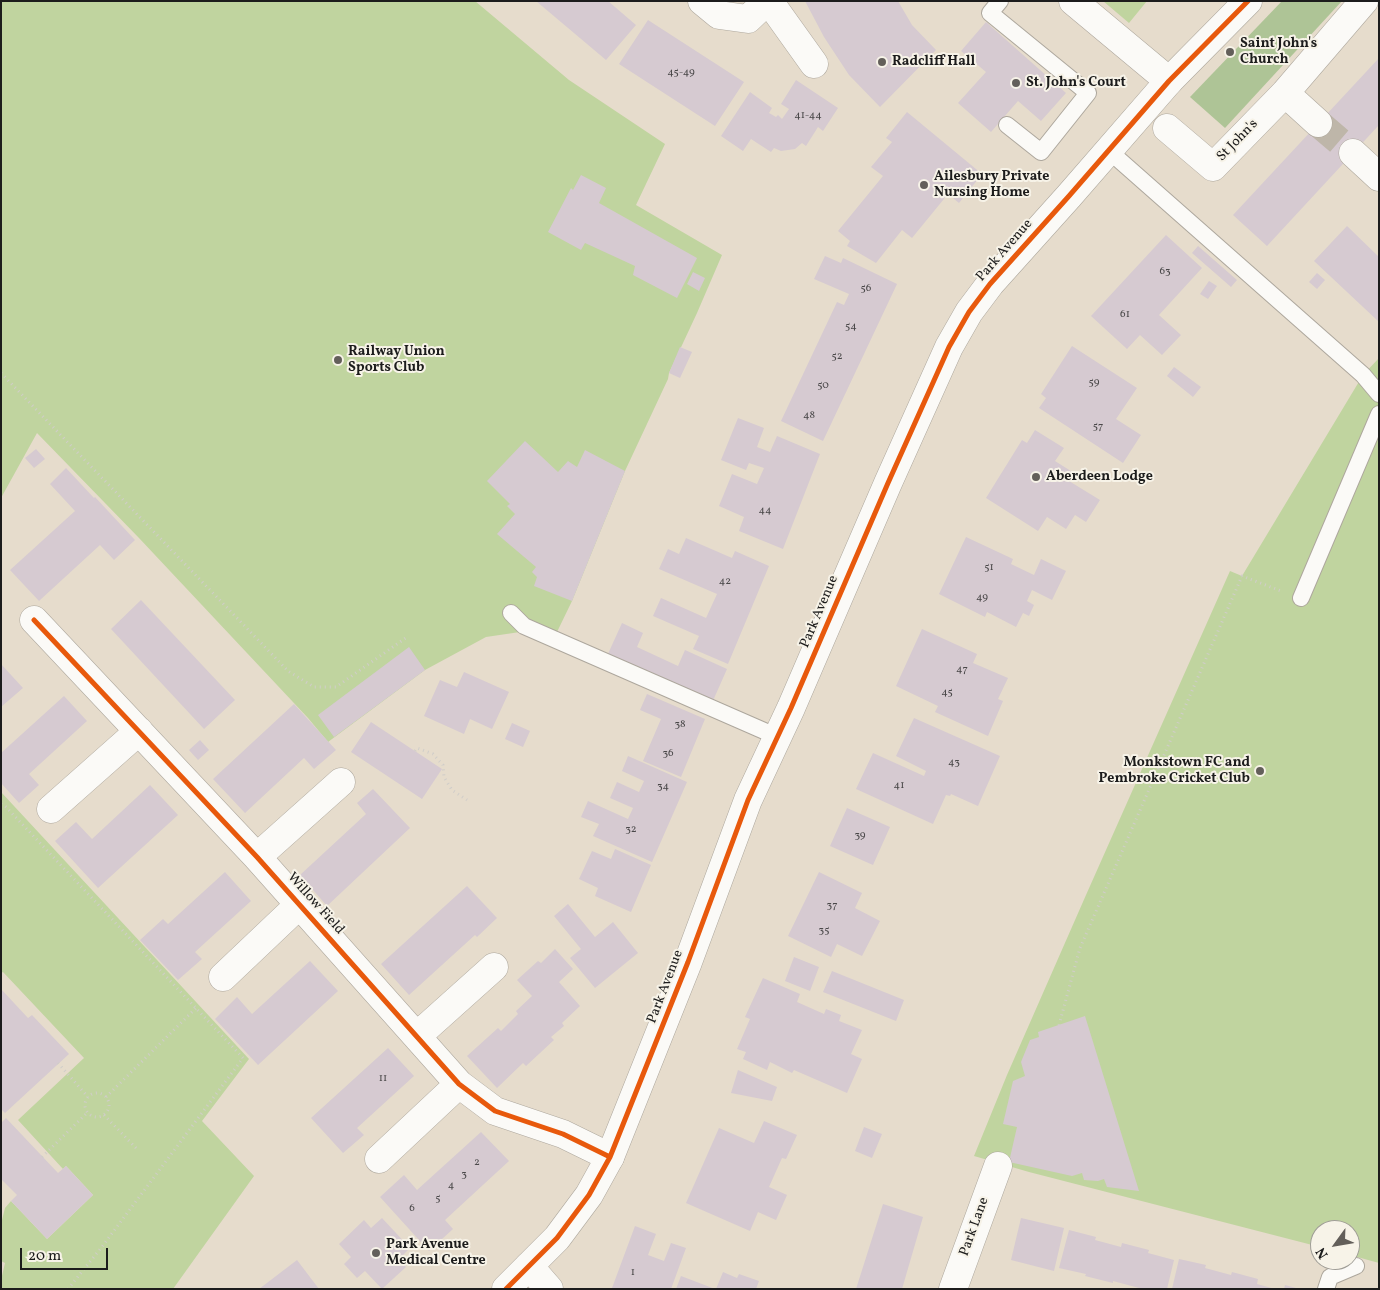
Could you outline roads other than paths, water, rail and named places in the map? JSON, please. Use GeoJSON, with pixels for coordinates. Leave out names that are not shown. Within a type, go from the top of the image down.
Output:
{"type":"FeatureCollection","features":[{"type":"Feature","properties":{"kind":"street"},"geometry":{"type":"LineString","coordinates":[[702,1],[719,16],[748,19],[768,1],[814,64]]}},
{"type":"Feature","properties":{"kind":"street"},"geometry":{"type":"LineString","coordinates":[[1073,1],[1169,81]]}},
{"type":"Feature","properties":{"kind":"street","name":"Park Avenue"},"geometry":{"type":"LineString","coordinates":[[506,1289],[557,1238],[589,1195],[610,1157],[688,962],[748,800],[778,737],[949,347],[969,312],[990,284],[1169,81],[1248,1]]}},
{"type":"Feature","properties":{"kind":"street","name":"St John's"},"geometry":{"type":"LineString","coordinates":[[1167,128],[1213,167],[1284,93],[1364,1]]}},
{"type":"Feature","properties":{"kind":"street"},"geometry":{"type":"LineString","coordinates":[[1284,93],[1318,124]]}},
{"type":"Feature","properties":{"kind":"street"},"geometry":{"type":"LineString","coordinates":[[1353,153],[1379,177]]}},
{"type":"Feature","properties":{"kind":"street","name":"Willow Field"},"geometry":{"type":"LineString","coordinates":[[34,620],[257,857],[460,1084],[495,1111],[563,1134],[610,1157]]}},
{"type":"Feature","properties":{"kind":"street"},"geometry":{"type":"LineString","coordinates":[[51,810],[139,730]]}},
{"type":"Feature","properties":{"kind":"street"},"geometry":{"type":"LineString","coordinates":[[257,857],[341,782]]}},
{"type":"Feature","properties":{"kind":"street","name":"Willow Field"},"geometry":{"type":"LineString","coordinates":[[223,976],[300,904]]}},
{"type":"Feature","properties":{"kind":"street"},"geometry":{"type":"LineString","coordinates":[[417,1036],[494,967]]}},
{"type":"Feature","properties":{"kind":"street"},"geometry":{"type":"LineString","coordinates":[[379,1159],[460,1084]]}},
{"type":"Feature","properties":{"kind":"street","name":"Park Lane"},"geometry":{"type":"LineString","coordinates":[[954,1289],[998,1166]]}},
{"type":"Feature","properties":{"kind":"street"},"geometry":{"type":"LineString","coordinates":[[529,1266],[549,1289]]}},
{"type":"Feature","properties":{"kind":"lane"},"geometry":{"type":"LineString","coordinates":[[1000,1],[990,13],[1088,93],[1041,152],[1007,125]]}},
{"type":"Feature","properties":{"kind":"lane"},"geometry":{"type":"LineString","coordinates":[[1108,150],[1363,375],[1379,394]]}},
{"type":"Feature","properties":{"kind":"lane"},"geometry":{"type":"LineString","coordinates":[[1302,598],[1379,414]]}},
{"type":"Feature","properties":{"kind":"lane"},"geometry":{"type":"LineString","coordinates":[[511,613],[524,626],[778,737]]}},
{"type":"Feature","properties":{"kind":"lane"},"geometry":{"type":"LineString","coordinates":[[1326,1289],[1330,1277],[1347,1270]]}},
{"type":"Feature","properties":{"kind":"tunnel"},"geometry":{"type":"LineString","coordinates":[[1318,123],[1353,153]]}},
{"type":"Feature","properties":{"kind":"place","name":"Saint John's Church"},"geometry":{"type":"Point","coordinates":[1230,52]}},
{"type":"Feature","properties":{"kind":"place","name":"Radcliff Hall"},"geometry":{"type":"Point","coordinates":[882,62]}},
{"type":"Feature","properties":{"kind":"place","name":"St. John's Court"},"geometry":{"type":"Point","coordinates":[1016,83]}},
{"type":"Feature","properties":{"kind":"place","name":"Ailesbury Private Nursing Home"},"geometry":{"type":"Point","coordinates":[924,185]}},
{"type":"Feature","properties":{"kind":"place","name":"Railway Union Sports Club"},"geometry":{"type":"Point","coordinates":[338,360]}},
{"type":"Feature","properties":{"kind":"place","name":"Aberdeen Lodge"},"geometry":{"type":"Point","coordinates":[1036,477]}},
{"type":"Feature","properties":{"kind":"place","name":"Monkstown FC and Pembroke Cricket Club"},"geometry":{"type":"Point","coordinates":[1260,771]}},
{"type":"Feature","properties":{"kind":"place","name":"Park Avenue Medical Centre"},"geometry":{"type":"Point","coordinates":[376,1253]}}]}
